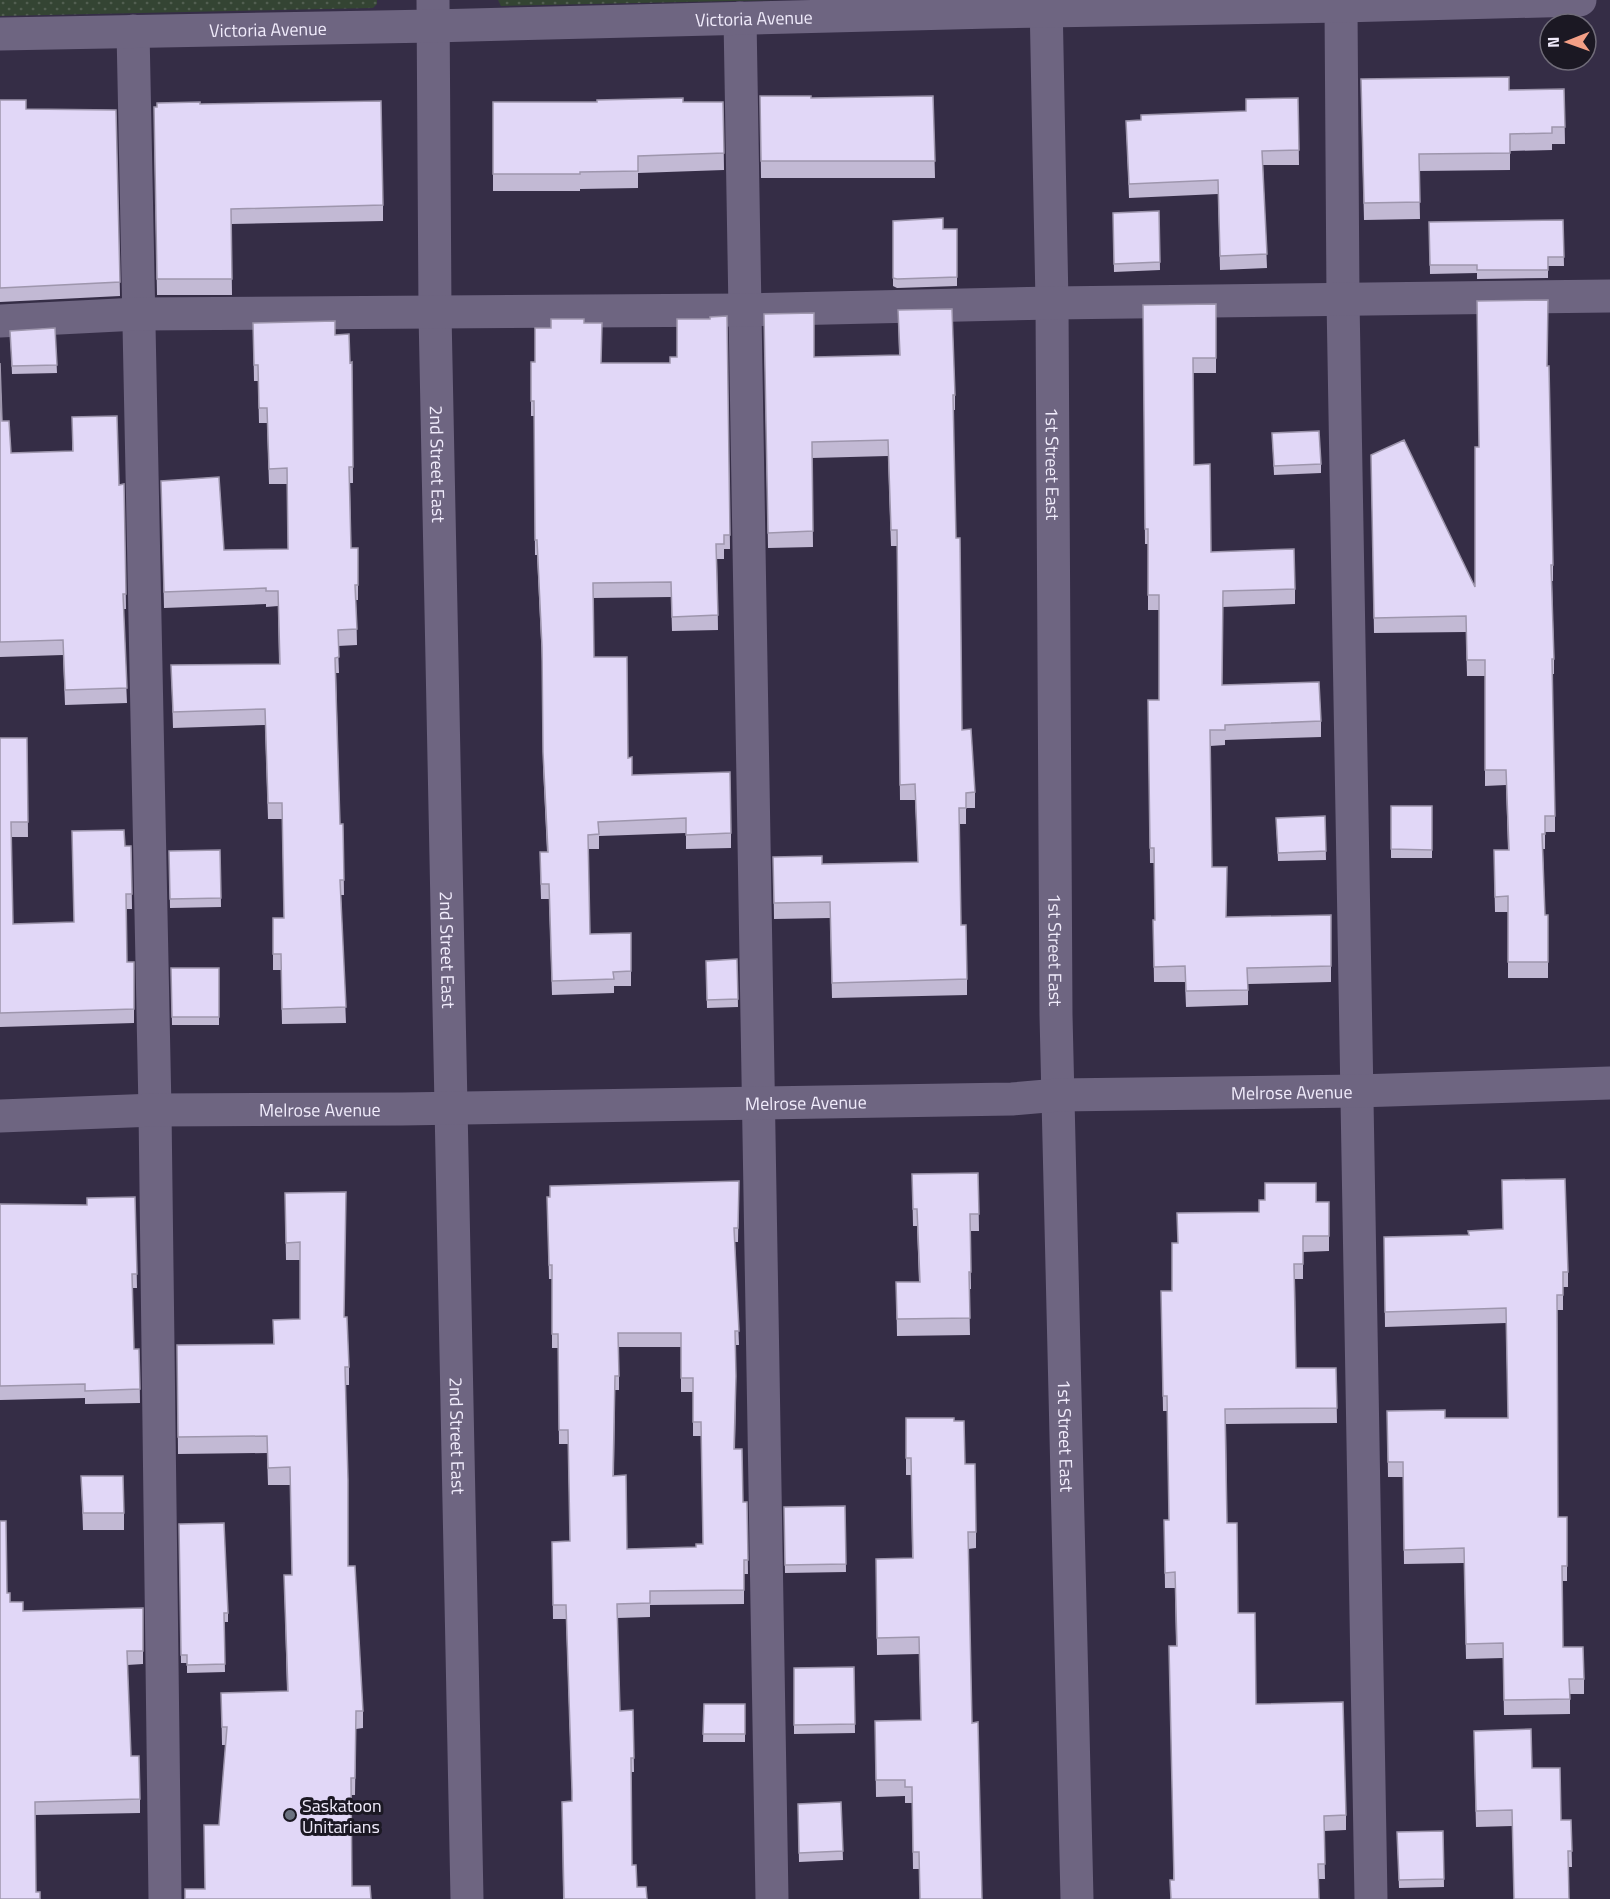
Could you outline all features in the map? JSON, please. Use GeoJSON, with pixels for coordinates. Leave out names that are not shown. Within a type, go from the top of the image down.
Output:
{"type":"FeatureCollection","features":[{"type":"Feature","properties":{"kind":"street","name":"Victoria Avenue"},"geometry":{"type":"LineString","coordinates":[[0,33],[133,31],[433,13],[740,18],[1046,5],[1341,6],[1580,0]]}},
{"type":"Feature","properties":{"kind":"street","name":"1st Street East"},"geometry":{"type":"LineString","coordinates":[[1046,5],[1052,303],[1056,1003],[1077,1899]]}},
{"type":"Feature","properties":{"kind":"street"},"geometry":{"type":"LineString","coordinates":[[1341,6],[1343,300],[1371,1899]]}},
{"type":"Feature","properties":{"kind":"street","name":"2nd Street East"},"geometry":{"type":"LineString","coordinates":[[433,13],[435,313],[467,1899]]}},
{"type":"Feature","properties":{"kind":"street"},"geometry":{"type":"LineString","coordinates":[[740,18],[772,1899]]}},
{"type":"Feature","properties":{"kind":"street"},"geometry":{"type":"LineString","coordinates":[[133,31],[155,1110],[165,1899]]}},
{"type":"Feature","properties":{"kind":"street"},"geometry":{"type":"LineString","coordinates":[[0,321],[138,314],[745,310],[1052,303],[1610,296]]}},
{"type":"Feature","properties":{"kind":"street","name":"Melrose Avenue"},"geometry":{"type":"LineString","coordinates":[[0,1116],[155,1110],[1012,1099],[1058,1095],[1357,1091],[1610,1083]]}},
{"type":"Feature","properties":{"kind":"green space"},"geometry":{"type":"Polygon","coordinates":[[[0,0],[377,0],[377,4],[373,8],[0,16],[0,0]]]}},
{"type":"Feature","properties":{"kind":"green space"},"geometry":{"type":"Polygon","coordinates":[[[498,0],[779,0],[501,6],[498,0]]]}},
{"type":"Feature","properties":{"kind":"building"},"geometry":{"type":"Polygon","coordinates":[[[1509,77],[1509,90],[1564,89],[1565,127],[1552,127],[1552,133],[1510,134],[1510,153],[1419,154],[1420,202],[1364,203],[1361,79],[1509,77]]]}},
{"type":"Feature","properties":{"kind":"building"},"geometry":{"type":"Polygon","coordinates":[[[760,96],[811,96],[811,98],[933,96],[935,161],[761,161],[760,96]]]}},
{"type":"Feature","properties":{"kind":"building"},"geometry":{"type":"Polygon","coordinates":[[[683,98],[683,102],[723,102],[724,153],[638,156],[638,171],[493,174],[493,102],[597,102],[597,100],[683,98]]]}},
{"type":"Feature","properties":{"kind":"building"},"geometry":{"type":"Polygon","coordinates":[[[1298,98],[1299,150],[1262,151],[1267,254],[1220,256],[1218,180],[1129,184],[1126,121],[1141,120],[1141,115],[1246,111],[1246,99],[1298,98]]]}},
{"type":"Feature","properties":{"kind":"building"},"geometry":{"type":"Polygon","coordinates":[[[0,100],[26,100],[26,109],[116,110],[120,282],[0,288],[0,100]]]}},
{"type":"Feature","properties":{"kind":"building"},"geometry":{"type":"Polygon","coordinates":[[[381,101],[383,205],[231,209],[232,279],[157,279],[154,107],[157,107],[157,103],[381,101]]]}},
{"type":"Feature","properties":{"kind":"building"},"geometry":{"type":"Polygon","coordinates":[[[1159,211],[1160,262],[1114,264],[1113,213],[1159,211]]]}},
{"type":"Feature","properties":{"kind":"building"},"geometry":{"type":"Polygon","coordinates":[[[943,218],[943,229],[957,229],[957,277],[893,278],[893,221],[943,218]]]}},
{"type":"Feature","properties":{"kind":"building"},"geometry":{"type":"Polygon","coordinates":[[[1563,220],[1564,257],[1548,257],[1548,270],[1477,270],[1477,265],[1430,265],[1429,222],[1563,220]]]}},
{"type":"Feature","properties":{"kind":"building"},"geometry":{"type":"Polygon","coordinates":[[[1548,300],[1547,366],[1549,366],[1553,565],[1551,565],[1555,816],[1545,816],[1545,834],[1542,834],[1545,915],[1548,915],[1548,962],[1508,962],[1508,896],[1495,897],[1494,850],[1509,850],[1506,770],[1485,770],[1485,660],[1467,660],[1466,616],[1374,618],[1371,455],[1404,440],[1475,587],[1475,447],[1479,447],[1477,301],[1548,300]]]}},
{"type":"Feature","properties":{"kind":"building"},"geometry":{"type":"Polygon","coordinates":[[[1216,304],[1216,358],[1193,358],[1194,465],[1210,464],[1211,552],[1294,549],[1295,589],[1223,591],[1222,685],[1319,682],[1321,721],[1225,725],[1225,730],[1210,730],[1212,867],[1227,867],[1226,917],[1331,915],[1331,966],[1247,968],[1248,990],[1186,991],[1185,966],[1154,967],[1154,848],[1150,848],[1148,700],[1159,700],[1159,595],[1148,595],[1148,529],[1145,529],[1143,305],[1216,304]]]}},
{"type":"Feature","properties":{"kind":"building"},"geometry":{"type":"Polygon","coordinates":[[[952,309],[956,538],[960,538],[962,730],[971,729],[975,792],[966,793],[966,808],[959,808],[961,925],[966,925],[967,979],[832,983],[830,902],[774,903],[773,857],[822,856],[822,864],[918,862],[915,784],[900,785],[897,530],[891,530],[888,440],[812,442],[813,531],[768,533],[764,314],[814,313],[814,357],[900,355],[898,310],[952,309]]]}},
{"type":"Feature","properties":{"kind":"building"},"geometry":{"type":"Polygon","coordinates":[[[727,316],[730,535],[724,535],[724,544],[716,544],[718,615],[672,617],[671,582],[593,583],[594,657],[627,657],[628,758],[632,757],[632,775],[730,772],[731,833],[686,835],[686,818],[598,822],[599,834],[588,835],[590,934],[631,933],[631,971],[613,972],[614,979],[552,981],[549,884],[541,884],[540,852],[548,852],[543,752],[542,647],[537,540],[535,540],[534,401],[531,401],[531,362],[535,362],[535,328],[551,328],[551,319],[584,319],[584,323],[602,323],[601,363],[670,363],[670,357],[677,357],[677,319],[710,319],[710,317],[727,316]]]}},
{"type":"Feature","properties":{"kind":"building"},"geometry":{"type":"Polygon","coordinates":[[[335,321],[335,335],[349,334],[350,363],[352,362],[353,467],[349,467],[351,548],[358,548],[358,585],[355,585],[357,629],[338,630],[339,657],[335,658],[340,824],[343,824],[344,880],[340,880],[346,1007],[282,1009],[281,954],[273,954],[273,918],[284,918],[282,803],[268,803],[265,709],[173,712],[171,665],[280,664],[278,591],[266,591],[266,588],[164,592],[161,481],[219,477],[224,550],[288,549],[287,468],[269,469],[267,408],[259,408],[258,365],[254,365],[253,323],[335,321]]]}},
{"type":"Feature","properties":{"kind":"building"},"geometry":{"type":"Polygon","coordinates":[[[55,328],[57,365],[12,366],[10,331],[55,328]]]}},
{"type":"Feature","properties":{"kind":"building"},"geometry":{"type":"Polygon","coordinates":[[[0,363],[2,421],[9,421],[11,453],[73,451],[72,417],[117,416],[119,485],[124,484],[126,594],[123,594],[127,688],[65,690],[63,640],[0,642],[0,363]]]}},
{"type":"Feature","properties":{"kind":"building"},"geometry":{"type":"Polygon","coordinates":[[[1319,431],[1321,464],[1274,466],[1272,433],[1319,431]]]}},
{"type":"Feature","properties":{"kind":"building"},"geometry":{"type":"Polygon","coordinates":[[[0,738],[27,738],[28,822],[11,822],[13,924],[74,922],[72,831],[124,830],[125,846],[131,846],[132,894],[126,894],[127,962],[134,962],[134,1009],[0,1013],[0,738]]]}},
{"type":"Feature","properties":{"kind":"building"},"geometry":{"type":"Polygon","coordinates":[[[1391,806],[1432,806],[1432,850],[1391,849],[1391,806]]]}},
{"type":"Feature","properties":{"kind":"building"},"geometry":{"type":"Polygon","coordinates":[[[1325,816],[1326,851],[1278,853],[1276,818],[1325,816]]]}},
{"type":"Feature","properties":{"kind":"building"},"geometry":{"type":"Polygon","coordinates":[[[220,850],[221,898],[170,899],[169,851],[220,850]]]}},
{"type":"Feature","properties":{"kind":"building"},"geometry":{"type":"Polygon","coordinates":[[[737,959],[738,999],[707,1000],[706,961],[737,959]]]}},
{"type":"Feature","properties":{"kind":"building"},"geometry":{"type":"Polygon","coordinates":[[[171,968],[219,968],[219,1017],[172,1017],[171,968]]]}},
{"type":"Feature","properties":{"kind":"building"},"geometry":{"type":"Polygon","coordinates":[[[978,1173],[979,1214],[970,1214],[970,1318],[897,1319],[896,1282],[920,1282],[917,1209],[913,1209],[912,1174],[978,1173]]]}},
{"type":"Feature","properties":{"kind":"building"},"geometry":{"type":"Polygon","coordinates":[[[1565,1179],[1568,1272],[1563,1272],[1563,1295],[1557,1295],[1558,1517],[1567,1517],[1567,1566],[1562,1566],[1563,1647],[1583,1647],[1584,1679],[1569,1679],[1570,1699],[1504,1700],[1503,1643],[1466,1644],[1464,1548],[1404,1550],[1403,1462],[1388,1462],[1387,1411],[1445,1410],[1445,1418],[1508,1418],[1506,1308],[1385,1312],[1384,1237],[1469,1235],[1468,1231],[1503,1229],[1502,1180],[1565,1179]]]}},
{"type":"Feature","properties":{"kind":"building"},"geometry":{"type":"Polygon","coordinates":[[[739,1181],[738,1228],[734,1228],[739,1331],[735,1331],[734,1449],[742,1449],[743,1502],[747,1502],[748,1560],[744,1560],[744,1590],[650,1591],[650,1603],[617,1604],[620,1711],[633,1710],[632,1865],[636,1865],[637,1887],[646,1887],[647,1899],[564,1899],[562,1802],[572,1801],[566,1605],[553,1605],[552,1542],[570,1541],[568,1430],[559,1430],[558,1334],[552,1334],[552,1265],[549,1265],[547,1197],[550,1197],[550,1186],[739,1181]],[[618,1333],[619,1376],[615,1376],[613,1476],[626,1475],[627,1549],[696,1547],[696,1544],[703,1544],[701,1422],[693,1422],[693,1378],[681,1378],[681,1333],[618,1333]]]}},
{"type":"Feature","properties":{"kind":"building"},"geometry":{"type":"Polygon","coordinates":[[[1265,1183],[1316,1183],[1316,1202],[1329,1202],[1329,1236],[1303,1236],[1303,1264],[1294,1264],[1296,1368],[1336,1368],[1337,1408],[1225,1409],[1227,1523],[1237,1523],[1238,1613],[1255,1613],[1256,1704],[1343,1702],[1346,1815],[1324,1816],[1325,1864],[1318,1864],[1319,1899],[1171,1899],[1170,1880],[1174,1880],[1169,1646],[1177,1646],[1175,1572],[1165,1573],[1164,1520],[1169,1520],[1167,1396],[1163,1396],[1161,1291],[1172,1291],[1172,1243],[1178,1243],[1177,1213],[1259,1212],[1259,1200],[1265,1200],[1265,1183]]]}},
{"type":"Feature","properties":{"kind":"building"},"geometry":{"type":"Polygon","coordinates":[[[346,1192],[344,1317],[347,1317],[349,1367],[345,1367],[348,1566],[355,1566],[363,1711],[356,1711],[355,1778],[351,1778],[352,1886],[370,1886],[371,1899],[185,1899],[185,1889],[205,1889],[204,1825],[219,1825],[227,1727],[222,1727],[221,1693],[288,1691],[284,1575],[292,1575],[290,1467],[268,1468],[267,1436],[178,1437],[177,1345],[274,1344],[273,1320],[300,1319],[300,1242],[286,1243],[285,1193],[346,1192]]]}},
{"type":"Feature","properties":{"kind":"building"},"geometry":{"type":"Polygon","coordinates":[[[135,1197],[137,1274],[132,1274],[134,1349],[139,1349],[140,1389],[85,1391],[85,1384],[0,1386],[0,1204],[87,1205],[87,1198],[135,1197]]]}},
{"type":"Feature","properties":{"kind":"building"},"geometry":{"type":"Polygon","coordinates":[[[906,1418],[954,1418],[954,1421],[964,1421],[965,1464],[975,1464],[976,1532],[968,1532],[972,1723],[978,1722],[982,1899],[920,1899],[919,1852],[913,1852],[912,1787],[905,1787],[905,1780],[876,1780],[875,1721],[921,1720],[919,1637],[877,1638],[876,1559],[913,1558],[911,1458],[906,1458],[906,1418]]]}},
{"type":"Feature","properties":{"kind":"building"},"geometry":{"type":"Polygon","coordinates":[[[81,1476],[123,1476],[124,1513],[83,1513],[81,1476]]]}},
{"type":"Feature","properties":{"kind":"building"},"geometry":{"type":"Polygon","coordinates":[[[845,1506],[846,1564],[785,1565],[784,1507],[845,1506]]]}},
{"type":"Feature","properties":{"kind":"building"},"geometry":{"type":"Polygon","coordinates":[[[0,1521],[6,1521],[7,1593],[10,1593],[10,1602],[23,1602],[23,1611],[143,1608],[143,1651],[127,1651],[131,1756],[139,1756],[140,1799],[35,1802],[36,1892],[40,1892],[40,1899],[0,1899],[0,1521]]]}},
{"type":"Feature","properties":{"kind":"building"},"geometry":{"type":"Polygon","coordinates":[[[224,1523],[228,1613],[224,1613],[225,1664],[187,1665],[187,1655],[181,1655],[179,1524],[224,1523]]]}},
{"type":"Feature","properties":{"kind":"building"},"geometry":{"type":"Polygon","coordinates":[[[854,1667],[855,1724],[794,1725],[794,1668],[854,1667]]]}},
{"type":"Feature","properties":{"kind":"building"},"geometry":{"type":"Polygon","coordinates":[[[704,1704],[745,1704],[745,1734],[703,1734],[704,1704]]]}},
{"type":"Feature","properties":{"kind":"building"},"geometry":{"type":"Polygon","coordinates":[[[1531,1729],[1532,1768],[1560,1768],[1561,1820],[1571,1820],[1572,1851],[1568,1851],[1569,1899],[1514,1899],[1512,1810],[1476,1811],[1474,1731],[1531,1729]]]}},
{"type":"Feature","properties":{"kind":"building"},"geometry":{"type":"Polygon","coordinates":[[[841,1802],[843,1851],[799,1853],[798,1804],[841,1802]]]}},
{"type":"Feature","properties":{"kind":"building"},"geometry":{"type":"Polygon","coordinates":[[[1443,1831],[1444,1879],[1399,1880],[1397,1832],[1443,1831]]]}},
{"type":"Feature","properties":{"kind":"place","name":"Saskatoon Unitarians"},"geometry":{"type":"Point","coordinates":[290,1815]}}]}
